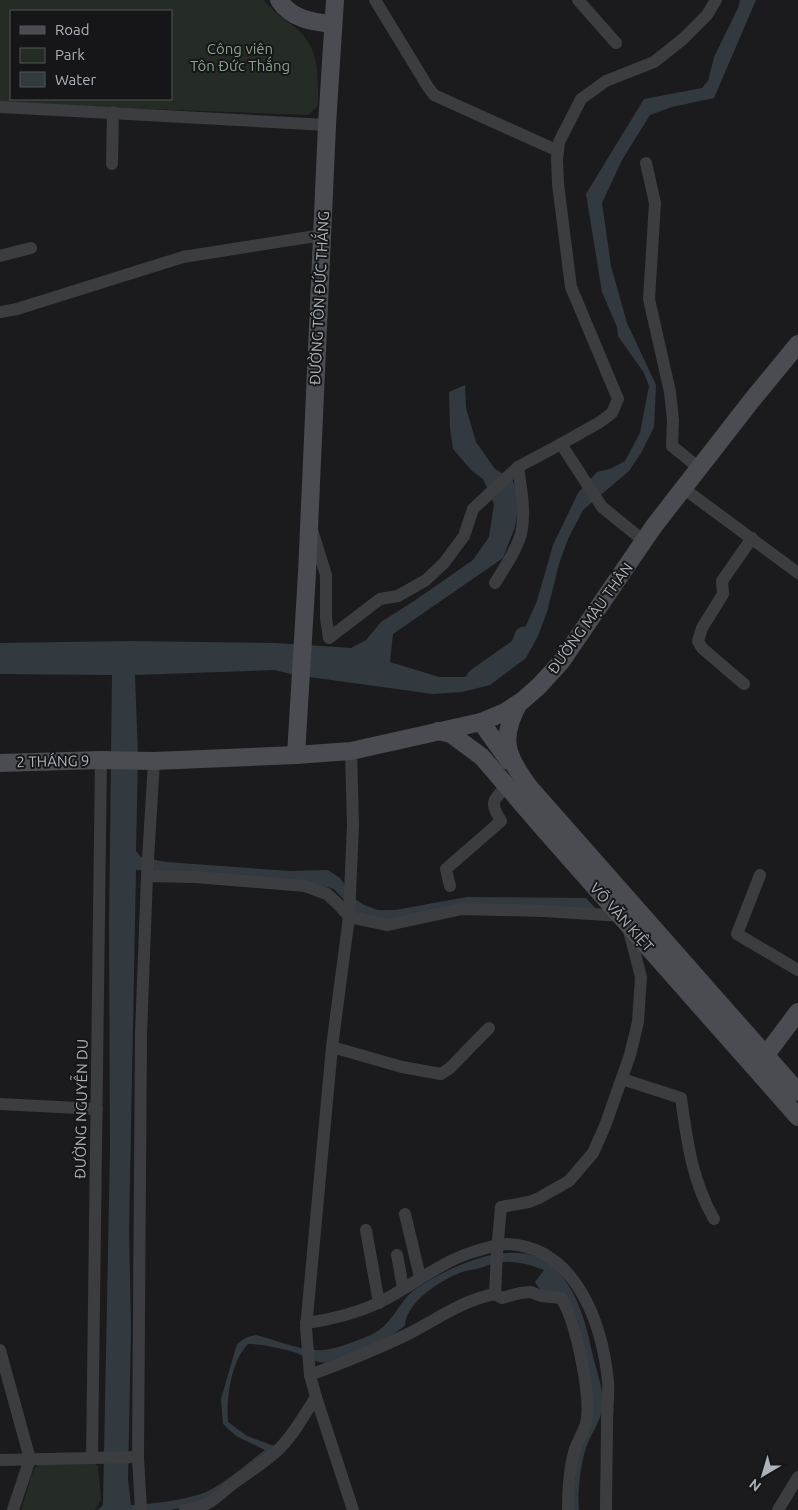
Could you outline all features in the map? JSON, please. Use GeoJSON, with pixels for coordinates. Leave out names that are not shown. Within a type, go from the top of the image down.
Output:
{"type":"FeatureCollection","features":[{"type":"Feature","properties":{"kind":"main road"},"geometry":{"type":"LineString","coordinates":[[279,0],[292,14],[318,23],[333,24]]}},
{"type":"Feature","properties":{"kind":"main road","name":"ĐƯỜNG TÔN ĐỨC THẮNG"},"geometry":{"type":"LineString","coordinates":[[296,755],[307,573],[327,126],[335,0]]}},
{"type":"Feature","properties":{"kind":"main road","name":"ĐƯỜNG MẬU THÂN"},"geometry":{"type":"LineString","coordinates":[[149,761],[351,751],[481,722],[505,712],[539,686],[561,662],[644,541],[699,468],[798,344]]}},
{"type":"Feature","properties":{"kind":"main road","name":"VÕ VĂN KIỆT"},"geometry":{"type":"LineString","coordinates":[[519,703],[506,735],[510,756],[508,777],[541,826],[624,919],[761,1062],[798,1092]]}},
{"type":"Feature","properties":{"kind":"main road"},"geometry":{"type":"LineString","coordinates":[[479,754],[481,722]]}},
{"type":"Feature","properties":{"kind":"main road"},"geometry":{"type":"LineString","coordinates":[[481,722],[502,753],[508,777]]}},
{"type":"Feature","properties":{"kind":"main road","name":"VÕ VĂN KIỆT"},"geometry":{"type":"LineString","coordinates":[[437,731],[451,734],[508,777],[530,788],[618,889],[761,1062],[798,1117]]}},
{"type":"Feature","properties":{"kind":"main road","name":"2 THÁNG 9"},"geometry":{"type":"LineString","coordinates":[[0,763],[104,760],[149,761]]}},
{"type":"Feature","properties":{"kind":"main road"},"geometry":{"type":"LineString","coordinates":[[761,1062],[798,1012]]}},
{"type":"Feature","properties":{"kind":"street"},"geometry":{"type":"LineString","coordinates":[[375,0],[434,95],[558,151]]}},
{"type":"Feature","properties":{"kind":"street"},"geometry":{"type":"LineString","coordinates":[[578,0],[616,43]]}},
{"type":"Feature","properties":{"kind":"street"},"geometry":{"type":"LineString","coordinates":[[309,523],[326,575],[326,618],[329,638],[380,599],[398,596],[426,580],[444,563],[464,536],[473,509],[518,467],[600,422],[612,413],[618,399],[571,287],[558,184],[556,159],[559,142],[581,99],[606,81],[654,62],[683,39],[707,15],[716,0]]}},
{"type":"Feature","properties":{"kind":"street"},"geometry":{"type":"LineString","coordinates":[[0,107],[113,112],[327,126]]}},
{"type":"Feature","properties":{"kind":"street"},"geometry":{"type":"LineString","coordinates":[[112,164],[113,112]]}},
{"type":"Feature","properties":{"kind":"street"},"geometry":{"type":"LineString","coordinates":[[646,163],[655,203],[650,299],[670,392],[673,420],[672,446],[699,468]]}},
{"type":"Feature","properties":{"kind":"street"},"geometry":{"type":"LineString","coordinates":[[0,312],[17,309],[183,257],[322,235]]}},
{"type":"Feature","properties":{"kind":"street"},"geometry":{"type":"LineString","coordinates":[[0,256],[31,248]]}},
{"type":"Feature","properties":{"kind":"street"},"geometry":{"type":"LineString","coordinates":[[561,444],[602,507],[644,541]]}},
{"type":"Feature","properties":{"kind":"street"},"geometry":{"type":"LineString","coordinates":[[496,583],[513,554],[521,533],[524,506],[518,467]]}},
{"type":"Feature","properties":{"kind":"street"},"geometry":{"type":"LineString","coordinates":[[684,488],[798,572]]}},
{"type":"Feature","properties":{"kind":"street"},"geometry":{"type":"LineString","coordinates":[[744,684],[702,648],[698,641],[702,628],[723,594],[722,581],[752,538]]}},
{"type":"Feature","properties":{"kind":"street"},"geometry":{"type":"LineString","coordinates":[[351,751],[353,826],[349,914],[332,1047],[306,1323],[310,1372],[316,1397],[353,1510]]}},
{"type":"Feature","properties":{"kind":"street","name":"ĐƯỜNG NGUYỄN DU"},"geometry":{"type":"LineString","coordinates":[[94,1458],[97,1109],[104,760]]}},
{"type":"Feature","properties":{"kind":"street"},"geometry":{"type":"LineString","coordinates":[[140,1506],[134,1457],[141,1034],[150,832],[149,761]]}},
{"type":"Feature","properties":{"kind":"street"},"geometry":{"type":"LineString","coordinates":[[450,886],[446,869],[501,821],[493,804],[508,777]]}},
{"type":"Feature","properties":{"kind":"street"},"geometry":{"type":"LineString","coordinates":[[760,875],[737,934],[798,970]]}},
{"type":"Feature","properties":{"kind":"street"},"geometry":{"type":"LineString","coordinates":[[147,876],[195,877],[305,886],[327,894],[349,914],[388,925],[462,909],[544,911],[624,919],[641,977],[638,1022],[630,1055],[605,1126],[593,1153],[570,1181],[534,1200],[501,1206],[496,1290],[502,1298],[531,1292],[541,1296],[561,1298],[572,1321],[585,1383],[587,1405],[586,1424],[575,1451],[572,1466],[568,1510]]}},
{"type":"Feature","properties":{"kind":"street"},"geometry":{"type":"LineString","coordinates":[[332,1047],[402,1067],[441,1074],[450,1068],[489,1028]]}},
{"type":"Feature","properties":{"kind":"street"},"geometry":{"type":"LineString","coordinates":[[622,1079],[681,1098],[695,1176],[700,1192],[714,1219]]}},
{"type":"Feature","properties":{"kind":"street"},"geometry":{"type":"LineString","coordinates":[[0,1104],[97,1109]]}},
{"type":"Feature","properties":{"kind":"street"},"geometry":{"type":"LineString","coordinates":[[405,1214],[420,1277]]}},
{"type":"Feature","properties":{"kind":"street"},"geometry":{"type":"LineString","coordinates":[[366,1230],[379,1303]]}},
{"type":"Feature","properties":{"kind":"street"},"geometry":{"type":"LineString","coordinates":[[306,1323],[328,1320],[379,1303],[420,1277],[464,1255],[497,1250],[507,1244],[540,1250],[560,1266],[577,1286],[592,1311],[600,1334],[608,1382],[606,1510]]}},
{"type":"Feature","properties":{"kind":"street"},"geometry":{"type":"LineString","coordinates":[[397,1255],[403,1288]]}},
{"type":"Feature","properties":{"kind":"street"},"geometry":{"type":"LineString","coordinates":[[310,1372],[404,1336],[454,1309],[488,1296],[496,1290]]}},
{"type":"Feature","properties":{"kind":"street"},"geometry":{"type":"LineString","coordinates":[[0,1350],[30,1459],[12,1510]]}},
{"type":"Feature","properties":{"kind":"street"},"geometry":{"type":"LineString","coordinates":[[185,1510],[206,1505],[215,1500],[233,1483],[278,1450],[293,1432],[316,1397]]}},
{"type":"Feature","properties":{"kind":"street"},"geometry":{"type":"LineString","coordinates":[[0,1460],[134,1457]]}},
{"type":"Feature","properties":{"kind":"street"},"geometry":{"type":"LineString","coordinates":[[778,1510],[798,1477]]}},
{"type":"Feature","properties":{"kind":"green space","name":"Công viên Tôn Đức Thắng"},"geometry":{"type":"Polygon","coordinates":[[[0,0],[264,0],[275,12],[304,36],[314,53],[317,72],[318,104],[308,115],[0,103],[0,0]]]}},
{"type":"Feature","properties":{"kind":"green space"},"geometry":{"type":"Polygon","coordinates":[[[92,1462],[98,1466],[101,1499],[95,1510],[21,1510],[32,1474],[39,1464],[92,1462]]]}},
{"type":"Feature","properties":{"kind":"water"},"geometry":{"type":"Polygon","coordinates":[[[740,0],[756,0],[714,98],[672,107],[650,115],[622,160],[602,203],[611,266],[627,323],[656,385],[654,427],[641,453],[629,471],[583,510],[568,539],[559,564],[547,612],[538,636],[526,658],[490,685],[462,692],[433,694],[295,675],[274,670],[135,675],[138,756],[136,851],[141,857],[166,862],[290,871],[328,870],[340,878],[355,899],[364,905],[378,910],[395,910],[467,897],[586,898],[598,911],[531,907],[389,921],[357,914],[334,889],[308,882],[136,870],[129,1231],[131,1327],[128,1480],[131,1505],[160,1503],[208,1491],[229,1478],[265,1450],[236,1436],[223,1424],[221,1399],[237,1344],[241,1341],[256,1335],[315,1350],[345,1345],[375,1333],[383,1327],[410,1293],[432,1279],[467,1262],[507,1253],[525,1254],[542,1259],[557,1270],[576,1298],[587,1330],[601,1386],[603,1404],[599,1420],[583,1457],[579,1485],[579,1510],[573,1510],[577,1458],[582,1440],[584,1348],[579,1324],[568,1299],[541,1291],[535,1282],[544,1270],[523,1263],[506,1262],[462,1272],[445,1280],[426,1292],[418,1300],[407,1316],[405,1325],[398,1331],[364,1351],[339,1360],[319,1362],[294,1352],[265,1345],[248,1344],[237,1360],[231,1381],[228,1422],[247,1436],[277,1447],[209,1502],[171,1510],[98,1510],[103,1505],[110,1150],[109,926],[112,675],[0,674],[0,643],[131,641],[275,643],[351,648],[366,640],[381,622],[473,560],[489,537],[494,504],[483,479],[472,471],[453,449],[450,428],[449,392],[465,385],[466,408],[476,442],[495,469],[512,479],[520,498],[515,527],[503,558],[393,634],[390,662],[439,677],[464,677],[506,659],[519,641],[537,601],[553,545],[578,493],[597,472],[610,469],[625,461],[640,433],[649,386],[644,373],[618,336],[617,327],[602,292],[586,194],[644,99],[702,88],[708,81],[714,57],[738,8],[740,0]]]}},
{"type":"Feature","properties":{"kind":"waterway"},"geometry":{"type":"LineString","coordinates":[[476,678],[520,647],[524,636]]}}]}
